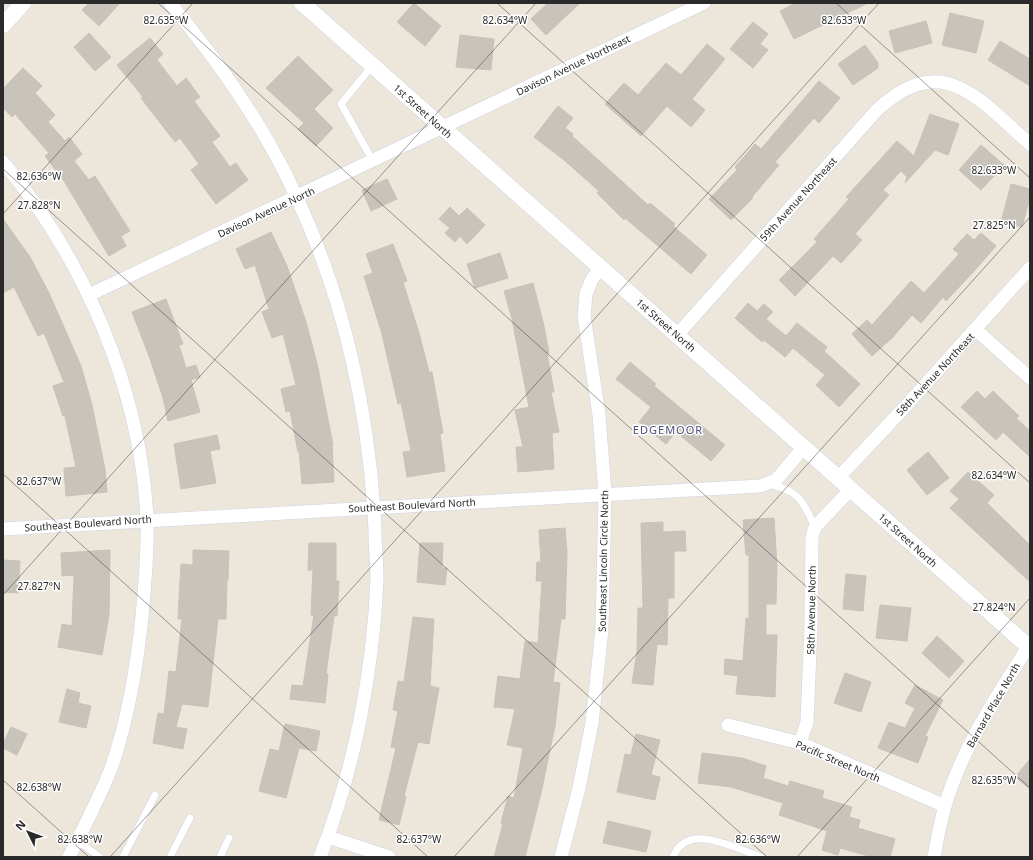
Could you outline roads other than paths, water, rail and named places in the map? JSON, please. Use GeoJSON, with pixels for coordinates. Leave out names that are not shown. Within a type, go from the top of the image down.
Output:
{"type":"FeatureCollection","features":[{"type":"Feature","properties":{"kind":"street"},"geometry":{"type":"LineString","coordinates":[[3,25],[23,3]]}},
{"type":"Feature","properties":{"kind":"street"},"geometry":{"type":"LineString","coordinates":[[170,3],[214,58],[243,100],[297,198],[317,246],[335,299],[356,378],[367,435],[374,508],[377,579],[370,649],[362,705],[351,757],[328,837],[320,857]]}},
{"type":"Feature","properties":{"kind":"street","name":"1st Street North"},"geometry":{"type":"LineString","coordinates":[[302,3],[601,268],[678,334],[1029,648]]}},
{"type":"Feature","properties":{"kind":"street","name":"Davison Avenue Northeast"},"geometry":{"type":"LineString","coordinates":[[443,128],[704,3]]}},
{"type":"Feature","properties":{"kind":"street","name":"59th Avenue Northeast"},"geometry":{"type":"LineString","coordinates":[[678,334],[877,110],[892,96],[910,86],[930,81],[949,83],[965,89],[1030,144]]}},
{"type":"Feature","properties":{"kind":"street","name":"Davison Avenue North"},"geometry":{"type":"LineString","coordinates":[[89,295],[443,128]]}},
{"type":"Feature","properties":{"kind":"street"},"geometry":{"type":"LineString","coordinates":[[3,162],[18,180],[56,235],[89,295],[110,346],[127,396],[138,451],[147,520],[145,587],[139,650],[128,709],[112,766],[68,857]]}},
{"type":"Feature","properties":{"kind":"street","name":"Southeast Lincoln Circle North"},"geometry":{"type":"LineString","coordinates":[[561,857],[579,788],[592,724],[602,629],[605,494],[597,400],[584,316],[586,294],[592,279],[601,268]]}},
{"type":"Feature","properties":{"kind":"street","name":"58th Avenue Northeast"},"geometry":{"type":"LineString","coordinates":[[838,478],[976,330],[1030,268]]}},
{"type":"Feature","properties":{"kind":"street"},"geometry":{"type":"LineString","coordinates":[[976,330],[1030,378]]}},
{"type":"Feature","properties":{"kind":"street"},"geometry":{"type":"LineString","coordinates":[[770,484],[776,480],[804,447]]}},
{"type":"Feature","properties":{"kind":"street","name":"Southeast Boulevard North"},"geometry":{"type":"LineString","coordinates":[[3,529],[760,486],[770,484]]}},
{"type":"Feature","properties":{"kind":"street"},"geometry":{"type":"LineString","coordinates":[[815,527],[851,489]]}},
{"type":"Feature","properties":{"kind":"street","name":"58th Avenue North"},"geometry":{"type":"LineString","coordinates":[[800,743],[807,722],[811,627],[812,544],[815,527]]}},
{"type":"Feature","properties":{"kind":"street","name":"Barnard Place North"},"geometry":{"type":"LineString","coordinates":[[934,857],[945,806],[969,747],[988,710],[1029,648]]}},
{"type":"Feature","properties":{"kind":"street","name":"Pacific Street North"},"geometry":{"type":"LineString","coordinates":[[728,725],[800,743],[945,806]]}},
{"type":"Feature","properties":{"kind":"street"},"geometry":{"type":"LineString","coordinates":[[328,837],[389,857]]}},
{"type":"Feature","properties":{"kind":"lane"},"geometry":{"type":"LineString","coordinates":[[372,66],[341,104],[373,161]]}},
{"type":"Feature","properties":{"kind":"lane"},"geometry":{"type":"LineString","coordinates":[[770,484],[788,489],[797,495],[805,506],[815,527]]}},
{"type":"Feature","properties":{"kind":"lane"},"geometry":{"type":"LineString","coordinates":[[123,857],[155,795]]}},
{"type":"Feature","properties":{"kind":"lane"},"geometry":{"type":"LineString","coordinates":[[170,857],[190,818]]}},
{"type":"Feature","properties":{"kind":"lane"},"geometry":{"type":"LineString","coordinates":[[673,857],[676,850],[683,843],[691,838],[703,837],[761,857]]}},
{"type":"Feature","properties":{"kind":"lane"},"geometry":{"type":"LineString","coordinates":[[220,857],[229,838]]}},
{"type":"Feature","properties":{"kind":"lane"},"geometry":{"type":"LineString","coordinates":[[76,841],[100,857]]}},
{"type":"Feature","properties":{"kind":"district","name":"EDGEMOOR"},"geometry":{"type":"Point","coordinates":[668,430]}}]}
